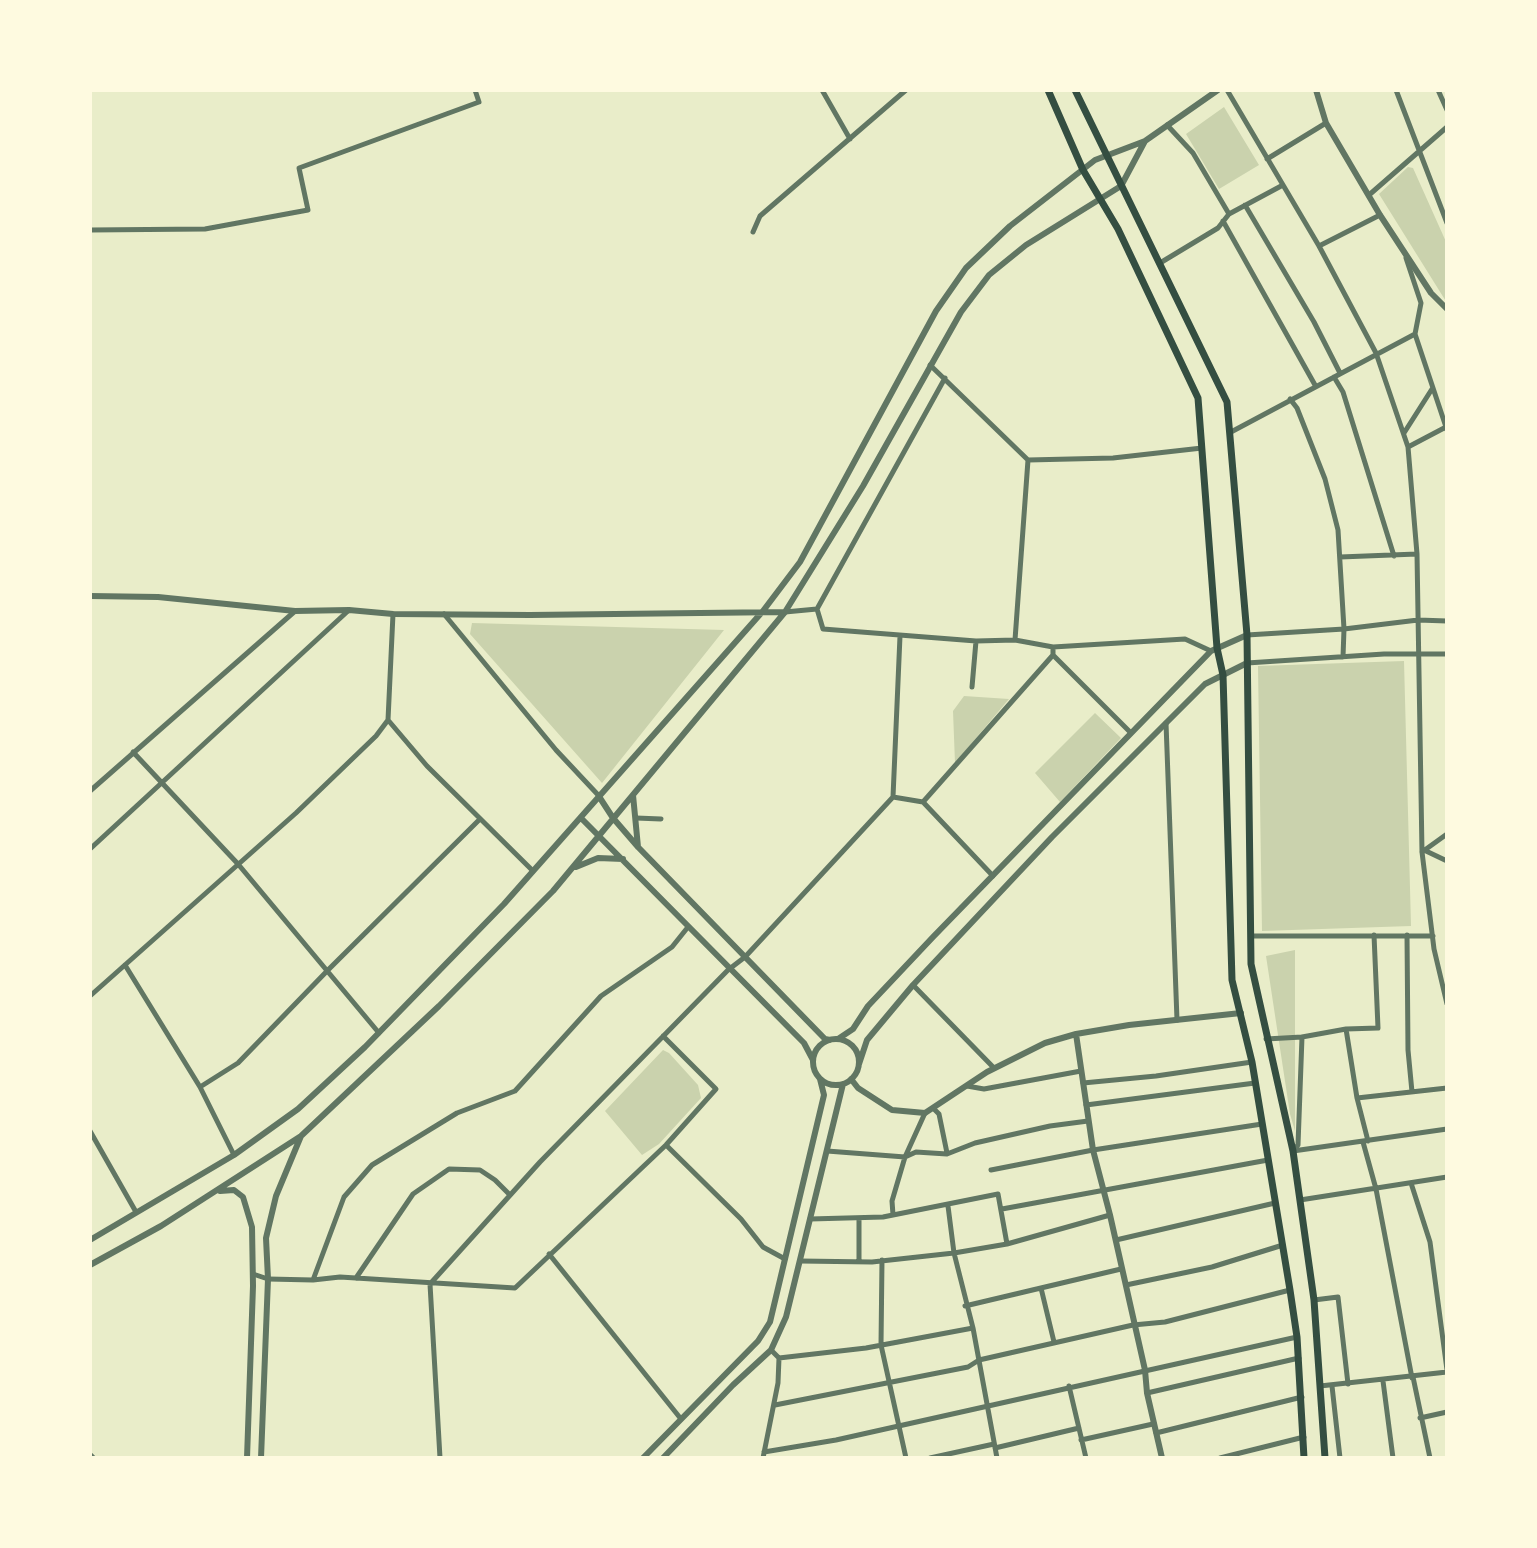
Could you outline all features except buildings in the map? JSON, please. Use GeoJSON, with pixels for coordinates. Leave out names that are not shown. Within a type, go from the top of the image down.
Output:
{"type":"FeatureCollection","features":[{"type":"Feature","properties":{"kind":"main road"},"geometry":{"type":"LineString","coordinates":[[1048,90],[1083,170],[1098,200],[1118,229],[1198,398],[1214,650],[1223,675],[1232,980],[1252,1062],[1290,1290],[1299,1358],[1304,1458]]}},
{"type":"Feature","properties":{"kind":"main road"},"geometry":{"type":"LineString","coordinates":[[1075,90],[1227,402],[1247,635],[1251,964],[1293,1150],[1314,1300],[1325,1458]]}},
{"type":"Feature","properties":{"kind":"street"},"geometry":{"type":"LineString","coordinates":[[90,230],[205,229],[308,210],[299,168],[479,102],[475,90]]}},
{"type":"Feature","properties":{"kind":"street"},"geometry":{"type":"LineString","coordinates":[[822,90],[850,139]]}},
{"type":"Feature","properties":{"kind":"street"},"geometry":{"type":"LineString","coordinates":[[753,232],[760,216],[906,90]]}},
{"type":"Feature","properties":{"kind":"street"},"geometry":{"type":"LineString","coordinates":[[90,1240],[234,1155],[298,1109],[379,1033],[600,798],[763,611],[800,562],[936,311],[966,268],[1010,226],[1083,170],[1105,155],[1145,141],[1218,90]]}},
{"type":"Feature","properties":{"kind":"street"},"geometry":{"type":"LineString","coordinates":[[1227,90],[1319,246],[1376,353],[1408,447],[1417,554],[1424,852],[1433,936],[1447,1004]]}},
{"type":"Feature","properties":{"kind":"street"},"geometry":{"type":"LineString","coordinates":[[1316,90],[1326,123],[1380,215],[1431,293],[1447,309]]}},
{"type":"Feature","properties":{"kind":"street"},"geometry":{"type":"LineString","coordinates":[[1396,90],[1447,223]]}},
{"type":"Feature","properties":{"kind":"street"},"geometry":{"type":"LineString","coordinates":[[1438,90],[1447,110]]}},
{"type":"Feature","properties":{"kind":"street"},"geometry":{"type":"LineString","coordinates":[[1267,159],[1326,123]]}},
{"type":"Feature","properties":{"kind":"street"},"geometry":{"type":"LineString","coordinates":[[1167,125],[1193,153],[1229,214]]}},
{"type":"Feature","properties":{"kind":"street"},"geometry":{"type":"LineString","coordinates":[[1369,195],[1447,127]]}},
{"type":"Feature","properties":{"kind":"street"},"geometry":{"type":"LineString","coordinates":[[90,1265],[137,1240],[301,1136],[439,1006],[575,867],[785,612],[863,486],[961,312],[989,275],[1026,245],[1121,186],[1145,141]]}},
{"type":"Feature","properties":{"kind":"street"},"geometry":{"type":"LineString","coordinates":[[1160,263],[1218,228],[1229,214],[1283,185]]}},
{"type":"Feature","properties":{"kind":"street"},"geometry":{"type":"LineString","coordinates":[[1245,205],[1314,322],[1337,375],[1394,556]]}},
{"type":"Feature","properties":{"kind":"street"},"geometry":{"type":"LineString","coordinates":[[1319,246],[1380,215]]}},
{"type":"Feature","properties":{"kind":"street"},"geometry":{"type":"LineString","coordinates":[[1223,221],[1315,385]]}},
{"type":"Feature","properties":{"kind":"street"},"geometry":{"type":"LineString","coordinates":[[1406,257],[1421,303],[1415,334],[1446,429],[1408,447]]}},
{"type":"Feature","properties":{"kind":"street"},"geometry":{"type":"LineString","coordinates":[[1231,432],[1415,334]]}},
{"type":"Feature","properties":{"kind":"street"},"geometry":{"type":"LineString","coordinates":[[930,365],[1028,460],[1113,458],[1202,448]]}},
{"type":"Feature","properties":{"kind":"street"},"geometry":{"type":"LineString","coordinates":[[945,378],[817,609],[823,629],[976,641],[1015,640],[1053,647],[1185,639],[1214,650]]}},
{"type":"Feature","properties":{"kind":"street"},"geometry":{"type":"LineString","coordinates":[[1403,434],[1432,389]]}},
{"type":"Feature","properties":{"kind":"street"},"geometry":{"type":"LineString","coordinates":[[1290,399],[1297,408],[1325,479],[1338,530],[1343,657]]}},
{"type":"Feature","properties":{"kind":"street"},"geometry":{"type":"LineString","coordinates":[[1015,640],[1028,460]]}},
{"type":"Feature","properties":{"kind":"street"},"geometry":{"type":"LineString","coordinates":[[1340,557],[1417,554]]}},
{"type":"Feature","properties":{"kind":"street"},"geometry":{"type":"LineString","coordinates":[[90,596],[158,597],[295,611],[349,610],[393,614],[785,612],[817,609]]}},
{"type":"Feature","properties":{"kind":"street"},"geometry":{"type":"LineString","coordinates":[[90,849],[349,610]]}},
{"type":"Feature","properties":{"kind":"street"},"geometry":{"type":"LineString","coordinates":[[90,791],[295,611]]}},
{"type":"Feature","properties":{"kind":"street"},"geometry":{"type":"LineString","coordinates":[[90,996],[376,736],[388,720],[393,614]]}},
{"type":"Feature","properties":{"kind":"street"},"geometry":{"type":"LineString","coordinates":[[444,614],[638,847],[825,1039],[851,1045],[859,1064]]}},
{"type":"Feature","properties":{"kind":"street"},"geometry":{"type":"LineString","coordinates":[[643,1458],[758,1341],[770,1322],[824,1095],[813,1067],[818,1047],[853,1029],[868,1006],[1214,650],[1247,635],[1344,629],[1418,620],[1447,621]]}},
{"type":"Feature","properties":{"kind":"street"},"geometry":{"type":"LineString","coordinates":[[440,1458],[430,1284],[510,1195],[728,970],[745,957],[893,797],[900,636]]}},
{"type":"Feature","properties":{"kind":"street"},"geometry":{"type":"LineString","coordinates":[[972,687],[976,641]]}},
{"type":"Feature","properties":{"kind":"street"},"geometry":{"type":"LineString","coordinates":[[923,802],[1053,655],[1053,647]]}},
{"type":"Feature","properties":{"kind":"street"},"geometry":{"type":"LineString","coordinates":[[820,1079],[831,1085],[843,1084],[851,1079],[867,1040],[913,985],[1052,837],[1205,684],[1247,663],[1447,654]]}},
{"type":"Feature","properties":{"kind":"street"},"geometry":{"type":"LineString","coordinates":[[1053,655],[1132,734]]}},
{"type":"Feature","properties":{"kind":"street"},"geometry":{"type":"LineString","coordinates":[[388,720],[427,766],[533,871]]}},
{"type":"Feature","properties":{"kind":"street"},"geometry":{"type":"LineString","coordinates":[[1166,723],[1177,1020]]}},
{"type":"Feature","properties":{"kind":"street"},"geometry":{"type":"LineString","coordinates":[[133,752],[238,864],[379,1033]]}},
{"type":"Feature","properties":{"kind":"street"},"geometry":{"type":"LineString","coordinates":[[633,794],[638,847]]}},
{"type":"Feature","properties":{"kind":"street"},"geometry":{"type":"LineString","coordinates":[[893,797],[923,802],[993,876]]}},
{"type":"Feature","properties":{"kind":"street"},"geometry":{"type":"LineString","coordinates":[[581,818],[728,970],[804,1043],[813,1060]]}},
{"type":"Feature","properties":{"kind":"street"},"geometry":{"type":"LineString","coordinates":[[636,818],[661,819]]}},
{"type":"Feature","properties":{"kind":"street"},"geometry":{"type":"LineString","coordinates":[[200,1087],[238,1063],[480,819]]}},
{"type":"Feature","properties":{"kind":"street"},"geometry":{"type":"LineString","coordinates":[[1424,852],[1447,834]]}},
{"type":"Feature","properties":{"kind":"street"},"geometry":{"type":"LineString","coordinates":[[1424,852],[1447,861]]}},
{"type":"Feature","properties":{"kind":"street"},"geometry":{"type":"LineString","coordinates":[[575,867],[598,858],[623,859]]}},
{"type":"Feature","properties":{"kind":"street"},"geometry":{"type":"LineString","coordinates":[[313,1280],[344,1197],[372,1165],[457,1113],[515,1091],[601,996],[672,947],[688,927]]}},
{"type":"Feature","properties":{"kind":"street"},"geometry":{"type":"LineString","coordinates":[[1266,1039],[1378,1028],[1374,935]]}},
{"type":"Feature","properties":{"kind":"street"},"geometry":{"type":"LineString","coordinates":[[1407,935],[1408,1050],[1412,1092]]}},
{"type":"Feature","properties":{"kind":"street"},"geometry":{"type":"LineString","coordinates":[[1251,936],[1433,936]]}},
{"type":"Feature","properties":{"kind":"street"},"geometry":{"type":"LineString","coordinates":[[125,965],[200,1087],[234,1155]]}},
{"type":"Feature","properties":{"kind":"street"},"geometry":{"type":"LineString","coordinates":[[913,985],[994,1068]]}},
{"type":"Feature","properties":{"kind":"street"},"geometry":{"type":"LineString","coordinates":[[851,1079],[858,1088],[892,1110],[925,1113],[994,1068],[1045,1043],[1076,1034],[1241,1013]]}},
{"type":"Feature","properties":{"kind":"street"},"geometry":{"type":"LineString","coordinates":[[1346,1029],[1365,1142],[1430,1458]]}},
{"type":"Feature","properties":{"kind":"street"},"geometry":{"type":"LineString","coordinates":[[1076,1034],[1093,1150],[1116,1240],[1162,1458]]}},
{"type":"Feature","properties":{"kind":"street"},"geometry":{"type":"LineString","coordinates":[[253,1274],[268,1279],[356,1278],[515,1288],[666,1145],[716,1089],[663,1036]]}},
{"type":"Feature","properties":{"kind":"street"},"geometry":{"type":"LineString","coordinates":[[1293,1150],[1298,1145],[1302,1037]]}},
{"type":"Feature","properties":{"kind":"street"},"geometry":{"type":"LineString","coordinates":[[1082,1083],[1252,1062]]}},
{"type":"Feature","properties":{"kind":"street"},"geometry":{"type":"LineString","coordinates":[[967,1086],[984,1089],[1081,1071]]}},
{"type":"Feature","properties":{"kind":"street"},"geometry":{"type":"LineString","coordinates":[[1086,1105],[1255,1083]]}},
{"type":"Feature","properties":{"kind":"street"},"geometry":{"type":"LineString","coordinates":[[663,1458],[771,1350],[786,1317],[843,1084]]}},
{"type":"Feature","properties":{"kind":"street"},"geometry":{"type":"LineString","coordinates":[[1357,1098],[1447,1088]]}},
{"type":"Feature","properties":{"kind":"street"},"geometry":{"type":"LineString","coordinates":[[934,1109],[939,1114],[947,1154]]}},
{"type":"Feature","properties":{"kind":"street"},"geometry":{"type":"LineString","coordinates":[[893,1215],[892,1201],[905,1157],[925,1113]]}},
{"type":"Feature","properties":{"kind":"street"},"geometry":{"type":"LineString","coordinates":[[827,1151],[905,1157],[916,1152],[947,1154],[975,1143],[1088,1121]]}},
{"type":"Feature","properties":{"kind":"street"},"geometry":{"type":"LineString","coordinates":[[991,1170],[1093,1150],[1262,1124]]}},
{"type":"Feature","properties":{"kind":"street"},"geometry":{"type":"LineString","coordinates":[[1293,1150],[1447,1129]]}},
{"type":"Feature","properties":{"kind":"street"},"geometry":{"type":"LineString","coordinates":[[90,1131],[136,1212]]}},
{"type":"Feature","properties":{"kind":"street"},"geometry":{"type":"LineString","coordinates":[[261,1458],[268,1279],[266,1238],[276,1196],[301,1136]]}},
{"type":"Feature","properties":{"kind":"street"},"geometry":{"type":"LineString","coordinates":[[666,1145],[741,1219],[763,1247],[785,1259]]}},
{"type":"Feature","properties":{"kind":"street"},"geometry":{"type":"LineString","coordinates":[[1002,1209],[1268,1160]]}},
{"type":"Feature","properties":{"kind":"street"},"geometry":{"type":"LineString","coordinates":[[356,1278],[413,1194],[449,1169],[480,1170],[510,1195]]}},
{"type":"Feature","properties":{"kind":"street"},"geometry":{"type":"LineString","coordinates":[[1300,1200],[1447,1177]]}},
{"type":"Feature","properties":{"kind":"street"},"geometry":{"type":"LineString","coordinates":[[1319,1386],[1412,1378],[1447,1371],[1430,1242],[1411,1183]]}},
{"type":"Feature","properties":{"kind":"street"},"geometry":{"type":"LineString","coordinates":[[216,1191],[234,1190],[243,1197],[252,1227],[247,1458]]}},
{"type":"Feature","properties":{"kind":"street"},"geometry":{"type":"LineString","coordinates":[[810,1219],[893,1215],[998,1194],[1007,1244]]}},
{"type":"Feature","properties":{"kind":"street"},"geometry":{"type":"LineString","coordinates":[[1116,1240],[1275,1203]]}},
{"type":"Feature","properties":{"kind":"street"},"geometry":{"type":"LineString","coordinates":[[948,1206],[954,1253],[973,1328],[997,1458]]}},
{"type":"Feature","properties":{"kind":"street"},"geometry":{"type":"LineString","coordinates":[[800,1261],[859,1262],[954,1253],[1007,1244],[1110,1215]]}},
{"type":"Feature","properties":{"kind":"street"},"geometry":{"type":"LineString","coordinates":[[859,1218],[859,1262]]}},
{"type":"Feature","properties":{"kind":"street"},"geometry":{"type":"LineString","coordinates":[[1126,1285],[1212,1267],[1283,1245]]}},
{"type":"Feature","properties":{"kind":"street"},"geometry":{"type":"LineString","coordinates":[[549,1254],[681,1419]]}},
{"type":"Feature","properties":{"kind":"street"},"geometry":{"type":"LineString","coordinates":[[882,1260],[881,1345],[906,1458]]}},
{"type":"Feature","properties":{"kind":"street"},"geometry":{"type":"LineString","coordinates":[[965,1306],[1121,1269]]}},
{"type":"Feature","properties":{"kind":"street"},"geometry":{"type":"LineString","coordinates":[[1041,1288],[1054,1342]]}},
{"type":"Feature","properties":{"kind":"street"},"geometry":{"type":"LineString","coordinates":[[775,1405],[968,1367],[979,1360],[1054,1342],[1133,1325],[1165,1322],[1290,1290]]}},
{"type":"Feature","properties":{"kind":"street"},"geometry":{"type":"LineString","coordinates":[[1314,1300],[1338,1297],[1348,1384]]}},
{"type":"Feature","properties":{"kind":"street"},"geometry":{"type":"LineString","coordinates":[[779,1358],[881,1345],[973,1328]]}},
{"type":"Feature","properties":{"kind":"street"},"geometry":{"type":"LineString","coordinates":[[771,1350],[779,1358],[775,1405],[763,1455],[1297,1337]]}},
{"type":"Feature","properties":{"kind":"street"},"geometry":{"type":"LineString","coordinates":[[1147,1393],[1299,1358]]}},
{"type":"Feature","properties":{"kind":"street"},"geometry":{"type":"LineString","coordinates":[[1383,1381],[1393,1458]]}},
{"type":"Feature","properties":{"kind":"street"},"geometry":{"type":"LineString","coordinates":[[1069,1386],[1086,1458]]}},
{"type":"Feature","properties":{"kind":"street"},"geometry":{"type":"LineString","coordinates":[[1332,1386],[1340,1458]]}},
{"type":"Feature","properties":{"kind":"street"},"geometry":{"type":"LineString","coordinates":[[1155,1433],[1302,1397]]}},
{"type":"Feature","properties":{"kind":"street"},"geometry":{"type":"LineString","coordinates":[[1420,1418],[1447,1412]]}},
{"type":"Feature","properties":{"kind":"street"},"geometry":{"type":"LineString","coordinates":[[1081,1440],[1153,1424]]}},
{"type":"Feature","properties":{"kind":"street"},"geometry":{"type":"LineString","coordinates":[[930,1458],[1079,1428]]}},
{"type":"Feature","properties":{"kind":"street"},"geometry":{"type":"LineString","coordinates":[[1220,1458],[1304,1437]]}},
{"type":"Feature","properties":{"kind":"green space"},"geometry":{"type":"Polygon","coordinates":[[[1224,107],[1259,165],[1219,189],[1186,134],[1224,107]]]}},
{"type":"Feature","properties":{"kind":"green space"},"geometry":{"type":"Polygon","coordinates":[[[1408,167],[1413,168],[1447,244],[1447,303],[1379,194],[1408,167]]]}},
{"type":"Feature","properties":{"kind":"green space"},"geometry":{"type":"Polygon","coordinates":[[[472,623],[724,630],[602,783],[470,634],[472,623]]]}},
{"type":"Feature","properties":{"kind":"green space"},"geometry":{"type":"Polygon","coordinates":[[[1404,661],[1411,926],[1262,931],[1258,666],[1404,661]]]}},
{"type":"Feature","properties":{"kind":"green space"},"geometry":{"type":"Polygon","coordinates":[[[964,696],[1009,699],[955,763],[953,711],[964,696]]]}},
{"type":"Feature","properties":{"kind":"green space"},"geometry":{"type":"Polygon","coordinates":[[[1095,713],[1121,738],[1060,802],[1035,773],[1095,713]]]}},
{"type":"Feature","properties":{"kind":"green space"},"geometry":{"type":"Polygon","coordinates":[[[1295,950],[1295,1131],[1266,956],[1295,950]]]}},
{"type":"Feature","properties":{"kind":"green space"},"geometry":{"type":"Polygon","coordinates":[[[663,1050],[698,1085],[701,1098],[659,1144],[642,1155],[605,1111],[663,1050]]]}}]}
